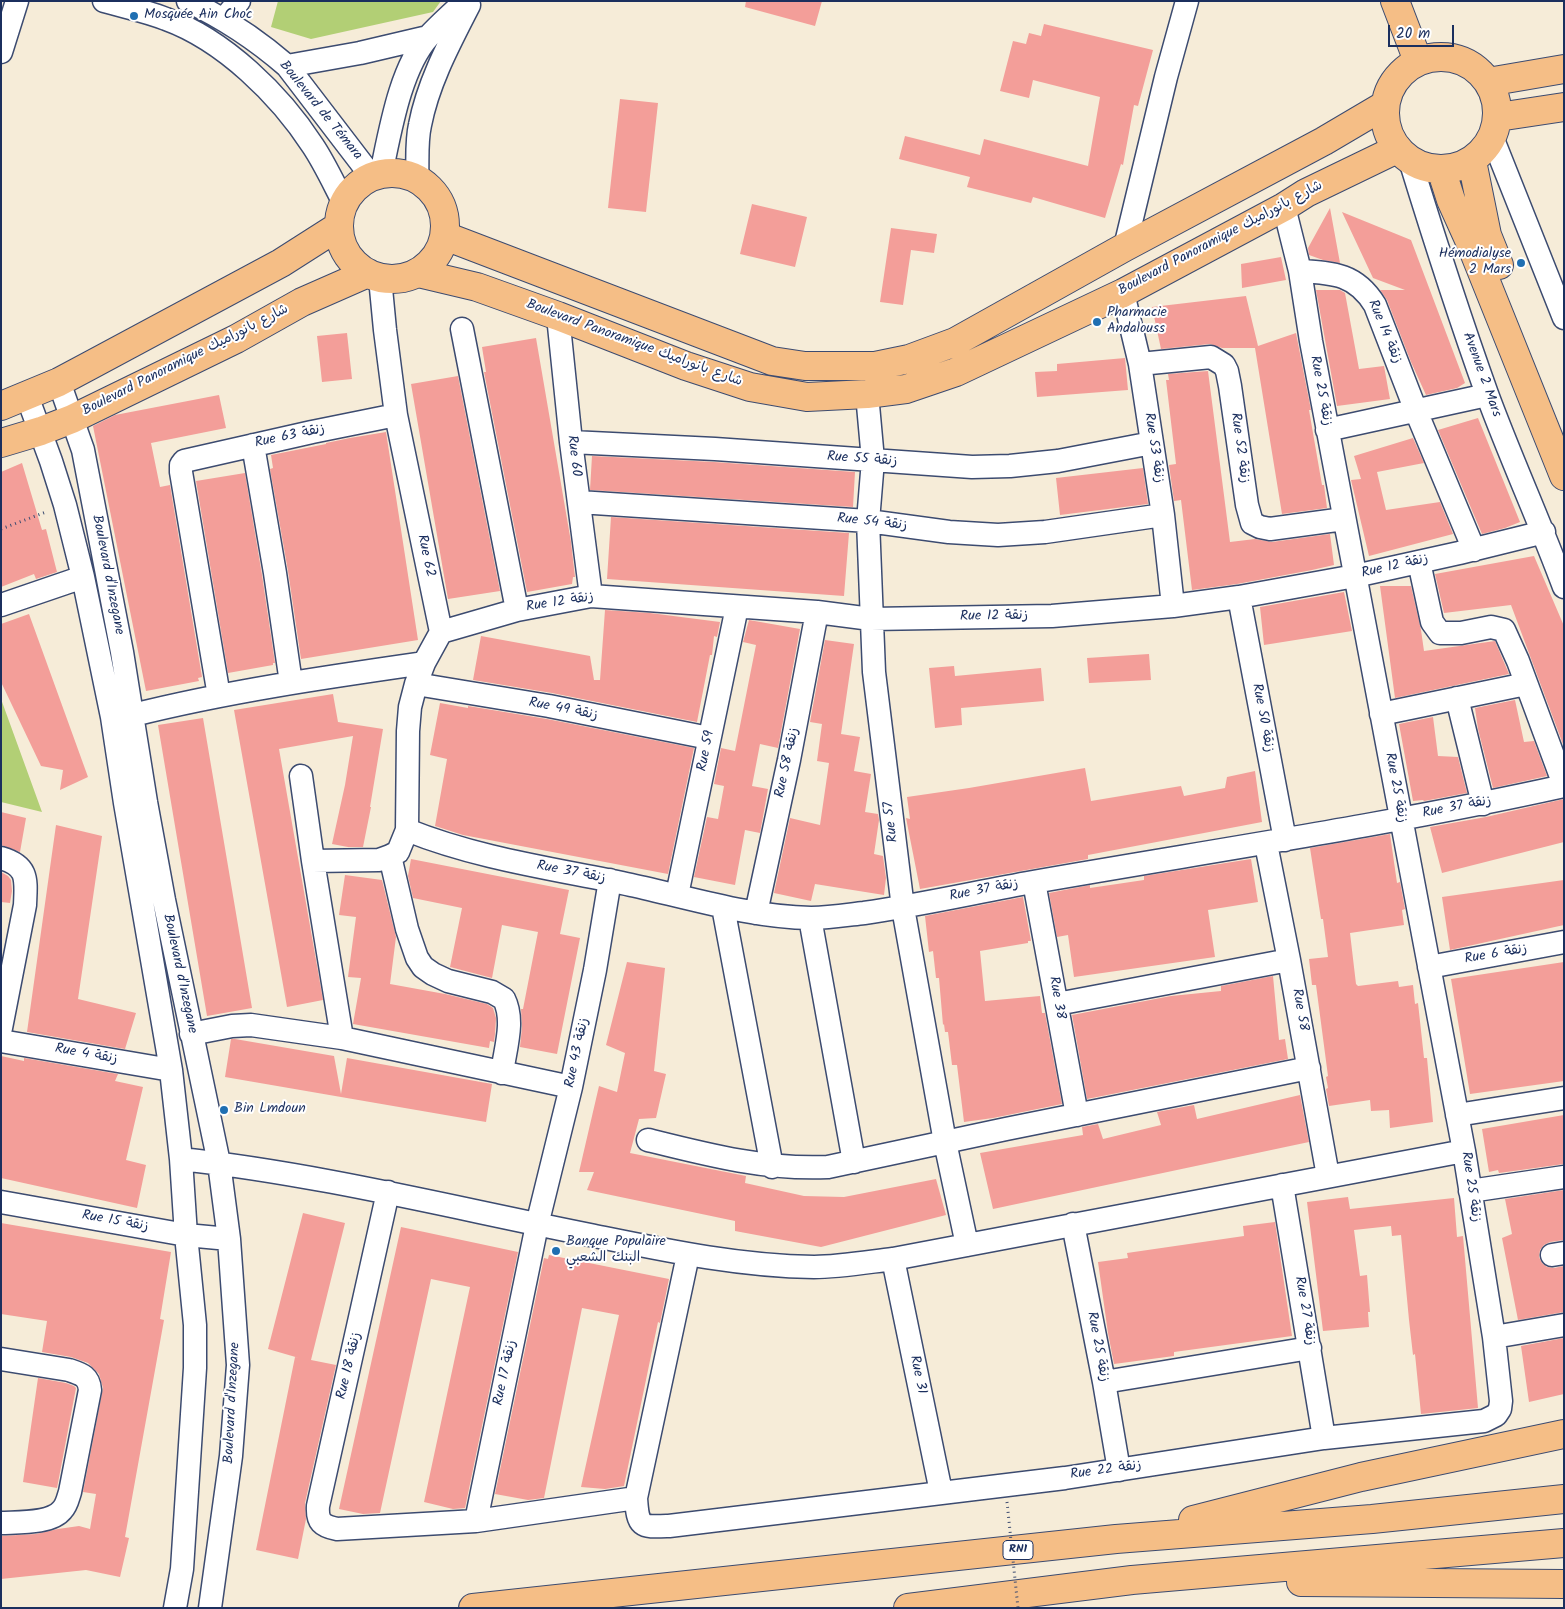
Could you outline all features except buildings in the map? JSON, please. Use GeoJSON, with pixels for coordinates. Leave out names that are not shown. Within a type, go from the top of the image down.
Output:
{"type":"FeatureCollection","features":[{"type":"Feature","properties":{"kind":"main road"},"geometry":{"type":"LineString","coordinates":[[1395,1],[1418,61]]}},
{"type":"Feature","properties":{"kind":"main road"},"geometry":{"type":"LineString","coordinates":[[1434,57],[1449,57],[1465,62],[1478,70],[1488,82],[1496,99],[1495,127],[1484,151],[1472,161],[1453,168],[1425,167],[1404,154],[1389,135],[1385,121],[1385,105],[1389,91],[1396,79],[1406,68],[1418,61],[1434,57]]}},
{"type":"Feature","properties":{"kind":"main road"},"geometry":{"type":"LineString","coordinates":[[1488,82],[1564,69]]}},
{"type":"Feature","properties":{"kind":"main road"},"geometry":{"type":"LineString","coordinates":[[445,236],[772,361],[804,366],[875,366],[909,359],[955,342],[1125,247],[1324,141],[1385,105]]}},
{"type":"Feature","properties":{"kind":"main road"},"geometry":{"type":"LineString","coordinates":[[1495,127],[1564,107]]}},
{"type":"Feature","properties":{"kind":"main road","name":"Boulevard Panoramique شارع بانوراميك"},"geometry":{"type":"LineString","coordinates":[[418,273],[477,287],[558,316],[686,366],[750,386],[807,397],[867,394],[906,389],[956,372],[1123,292],[1284,207],[1306,193],[1404,154]]}},
{"type":"Feature","properties":{"kind":"main road"},"geometry":{"type":"LineString","coordinates":[[1472,161],[1488,235],[1564,427]]}},
{"type":"Feature","properties":{"kind":"main road"},"geometry":{"type":"LineString","coordinates":[[1441,169],[1451,200],[1470,242],[1564,476]]}},
{"type":"Feature","properties":{"kind":"main road"},"geometry":{"type":"LineString","coordinates":[[400,173],[417,179],[431,189],[440,203],[445,219],[445,236],[435,258],[418,273],[406,278],[393,279],[374,276],[356,265],[347,254],[341,240],[341,214],[351,192],[360,183],[377,175],[400,173]]}},
{"type":"Feature","properties":{"kind":"main road"},"geometry":{"type":"LineString","coordinates":[[1,406],[58,382],[281,263],[341,214]]}},
{"type":"Feature","properties":{"kind":"main road","name":"Boulevard Panoramique شارع بانوراميك"},"geometry":{"type":"LineString","coordinates":[[1,443],[72,419],[236,338],[302,302],[374,276]]}},
{"type":"Feature","properties":{"kind":"main road"},"geometry":{"type":"LineString","coordinates":[[1116,1539],[1362,1477],[1564,1434]]}},
{"type":"Feature","properties":{"kind":"main road","name":"RN1"},"geometry":{"type":"LineString","coordinates":[[473,1608],[1116,1539],[1372,1519],[1564,1499]]}},
{"type":"Feature","properties":{"kind":"main road"},"geometry":{"type":"LineString","coordinates":[[908,1608],[1132,1580],[1564,1543]]}},
{"type":"Feature","properties":{"kind":"main road"},"geometry":{"type":"LineString","coordinates":[[1132,1580],[1564,1584]]}},
{"type":"Feature","properties":{"kind":"street"},"geometry":{"type":"LineString","coordinates":[[1,52],[17,1]]}},
{"type":"Feature","properties":{"kind":"street","name":"Boulevard de Témara"},"geometry":{"type":"LineString","coordinates":[[104,1],[166,19],[219,46],[252,74],[280,102],[313,146],[341,214]]}},
{"type":"Feature","properties":{"kind":"street","name":"Boulevard de Témara"},"geometry":{"type":"LineString","coordinates":[[188,1],[224,19],[270,51],[287,66],[377,175]]}},
{"type":"Feature","properties":{"kind":"street"},"geometry":{"type":"LineString","coordinates":[[224,19],[239,1]]}},
{"type":"Feature","properties":{"kind":"street"},"geometry":{"type":"LineString","coordinates":[[377,175],[405,79],[412,62],[428,37],[465,1]]}},
{"type":"Feature","properties":{"kind":"street"},"geometry":{"type":"LineString","coordinates":[[417,179],[419,127],[424,108],[436,73],[471,1]]}},
{"type":"Feature","properties":{"kind":"street"},"geometry":{"type":"LineString","coordinates":[[1125,247],[1166,77],[1187,1]]}},
{"type":"Feature","properties":{"kind":"street"},"geometry":{"type":"LineString","coordinates":[[287,66],[350,55],[428,37]]}},
{"type":"Feature","properties":{"kind":"street"},"geometry":{"type":"LineString","coordinates":[[1495,127],[1560,296],[1564,318]]}},
{"type":"Feature","properties":{"kind":"street","name":"Avenue 2 Mars"},"geometry":{"type":"LineString","coordinates":[[1404,154],[1488,395],[1544,532],[1564,587]]}},
{"type":"Feature","properties":{"kind":"street","name":"Rue 25 زنقة"},"geometry":{"type":"LineString","coordinates":[[1284,207],[1300,271],[1310,341],[1464,1151],[1499,1372]]}},
{"type":"Feature","properties":{"kind":"street","name":"Rue 14 زنقة"},"geometry":{"type":"LineString","coordinates":[[1300,271],[1328,273],[1345,278],[1362,287],[1369,295],[1378,312],[1416,411],[1474,550]]}},
{"type":"Feature","properties":{"kind":"street","name":"Rue 62"},"geometry":{"type":"LineString","coordinates":[[374,276],[385,330],[396,415],[441,632]]}},
{"type":"Feature","properties":{"kind":"street","name":"Rue 53 زنقة"},"geometry":{"type":"LineString","coordinates":[[1123,292],[1140,364],[1163,515],[1174,606]]}},
{"type":"Feature","properties":{"kind":"street","name":"Rue 60"},"geometry":{"type":"LineString","coordinates":[[558,316],[571,442],[591,596]]}},
{"type":"Feature","properties":{"kind":"street"},"geometry":{"type":"LineString","coordinates":[[462,329],[517,610]]}},
{"type":"Feature","properties":{"kind":"street","name":"Rue 52 زنقة"},"geometry":{"type":"LineString","coordinates":[[1140,364],[1211,357],[1224,365],[1230,386],[1247,505],[1252,523],[1270,529],[1344,519]]}},
{"type":"Feature","properties":{"kind":"street","name":"Boulevard d'Inzegane"},"geometry":{"type":"LineString","coordinates":[[58,382],[83,450],[133,715],[146,802],[164,900],[219,1163],[230,1239],[238,1365],[231,1456],[210,1608]]}},
{"type":"Feature","properties":{"kind":"street","name":"Rue 57"},"geometry":{"type":"LineString","coordinates":[[867,394],[872,460],[868,521],[874,672],[903,908],[945,1142],[967,1244]]}},
{"type":"Feature","properties":{"kind":"street"},"geometry":{"type":"LineString","coordinates":[[1327,430],[1488,395]]}},
{"type":"Feature","properties":{"kind":"street","name":"Boulevard d'Inzegane"},"geometry":{"type":"LineString","coordinates":[[27,396],[41,431],[65,505],[83,577],[112,717],[172,1070],[195,1325],[195,1368],[182,1569],[175,1608]]}},
{"type":"Feature","properties":{"kind":"street","name":"Rue 63 زنقة"},"geometry":{"type":"LineString","coordinates":[[219,696],[180,472],[181,465],[184,461],[396,415]]}},
{"type":"Feature","properties":{"kind":"street","name":"Rue 55 زنقة"},"geometry":{"type":"LineString","coordinates":[[571,442],[715,449],[972,467],[1010,466],[1058,461],[1152,444]]}},
{"type":"Feature","properties":{"kind":"street"},"geometry":{"type":"LineString","coordinates":[[253,445],[275,573],[291,683]]}},
{"type":"Feature","properties":{"kind":"street","name":"Rue 54 زنقة"},"geometry":{"type":"LineString","coordinates":[[580,502],[868,521],[949,532],[998,535],[1045,532],[1163,515]]}},
{"type":"Feature","properties":{"kind":"street","name":"Rue 12 زنقة"},"geometry":{"type":"LineString","coordinates":[[441,632],[517,610],[591,596],[817,612],[871,619],[1052,616],[1174,606],[1239,597],[1355,576],[1474,550],[1544,532]]}},
{"type":"Feature","properties":{"kind":"street"},"geometry":{"type":"LineString","coordinates":[[1419,562],[1432,622],[1440,633],[1461,633],[1491,627],[1504,630],[1564,786]]}},
{"type":"Feature","properties":{"kind":"street"},"geometry":{"type":"LineString","coordinates":[[1,605],[83,577]]}},
{"type":"Feature","properties":{"kind":"street","name":"Rue 50 زنقة"},"geometry":{"type":"LineString","coordinates":[[1239,597],[1276,842]]}},
{"type":"Feature","properties":{"kind":"street","name":"Rue 59"},"geometry":{"type":"LineString","coordinates":[[677,895],[736,607]]}},
{"type":"Feature","properties":{"kind":"street","name":"Rue 58 زنقة"},"geometry":{"type":"LineString","coordinates":[[756,913],[791,750],[817,612]]}},
{"type":"Feature","properties":{"kind":"street"},"geometry":{"type":"LineString","coordinates":[[312,861],[379,860],[398,852],[407,830],[410,707],[424,662],[441,632]]}},
{"type":"Feature","properties":{"kind":"street"},"geometry":{"type":"LineString","coordinates":[[133,715],[219,696],[424,662]]}},
{"type":"Feature","properties":{"kind":"street","name":"Rue 49 زنقة"},"geometry":{"type":"LineString","coordinates":[[416,684],[549,706],[709,738]]}},
{"type":"Feature","properties":{"kind":"street"},"geometry":{"type":"LineString","coordinates":[[1381,714],[1526,684]]}},
{"type":"Feature","properties":{"kind":"street"},"geometry":{"type":"LineString","coordinates":[[1457,698],[1483,804]]}},
{"type":"Feature","properties":{"kind":"street"},"geometry":{"type":"LineString","coordinates":[[300,776],[312,861],[342,1038]]}},
{"type":"Feature","properties":{"kind":"street","name":"Rue 37 زنقة"},"geometry":{"type":"LineString","coordinates":[[407,830],[436,842],[485,855],[610,880],[723,907],[756,913],[826,918],[903,908],[950,897],[1034,882],[1276,842],[1483,804],[1564,786]]}},
{"type":"Feature","properties":{"kind":"street","name":"Rue 58"},"geometry":{"type":"LineString","coordinates":[[1276,842],[1289,960],[1328,1176]]}},
{"type":"Feature","properties":{"kind":"street"},"geometry":{"type":"LineString","coordinates":[[390,856],[406,930],[417,958],[423,967],[448,981],[492,992],[504,999],[508,1006],[509,1019],[502,1072]]}},
{"type":"Feature","properties":{"kind":"street"},"geometry":{"type":"LineString","coordinates":[[1,858],[13,861],[22,870],[26,885],[25,905],[1,1028]]}},
{"type":"Feature","properties":{"kind":"street","name":"Rue 43 زنقة"},"geometry":{"type":"LineString","coordinates":[[537,1225],[571,1087],[595,970],[610,880]]}},
{"type":"Feature","properties":{"kind":"street","name":"Rue 38"},"geometry":{"type":"LineString","coordinates":[[1034,882],[1077,1115]]}},
{"type":"Feature","properties":{"kind":"street"},"geometry":{"type":"LineString","coordinates":[[723,907],[772,1167]]}},
{"type":"Feature","properties":{"kind":"street"},"geometry":{"type":"LineString","coordinates":[[810,918],[854,1162]]}},
{"type":"Feature","properties":{"kind":"street","name":"Rue 6 زنقة"},"geometry":{"type":"LineString","coordinates":[[1429,966],[1564,942]]}},
{"type":"Feature","properties":{"kind":"street"},"geometry":{"type":"LineString","coordinates":[[1056,1004],[1289,960]]}},
{"type":"Feature","properties":{"kind":"street"},"geometry":{"type":"LineString","coordinates":[[192,1034],[232,1026],[252,1026],[342,1038],[571,1087]]}},
{"type":"Feature","properties":{"kind":"street","name":"Rue 4 زنقة"},"geometry":{"type":"LineString","coordinates":[[1,1041],[172,1070]]}},
{"type":"Feature","properties":{"kind":"street"},"geometry":{"type":"LineString","coordinates":[[648,1140],[714,1157],[772,1167],[828,1168],[945,1142],[1309,1068]]}},
{"type":"Feature","properties":{"kind":"street"},"geometry":{"type":"LineString","coordinates":[[1457,1115],[1564,1098]]}},
{"type":"Feature","properties":{"kind":"street"},"geometry":{"type":"LineString","coordinates":[[181,1159],[219,1163],[388,1192],[537,1225],[688,1255],[767,1265],[816,1267],[893,1259],[1464,1151]]}},
{"type":"Feature","properties":{"kind":"street"},"geometry":{"type":"LineString","coordinates":[[1470,1191],[1564,1177]]}},
{"type":"Feature","properties":{"kind":"street","name":"Rue 27 زنقة"},"geometry":{"type":"LineString","coordinates":[[1282,1185],[1324,1438]]}},
{"type":"Feature","properties":{"kind":"street","name":"Rue 18 زنقة"},"geometry":{"type":"LineString","coordinates":[[388,1192],[318,1506],[318,1516],[320,1521],[328,1527],[337,1530],[476,1521]]}},
{"type":"Feature","properties":{"kind":"street","name":"Rue 15 زنقة"},"geometry":{"type":"LineString","coordinates":[[1,1202],[186,1235],[230,1239]]}},
{"type":"Feature","properties":{"kind":"street","name":"Rue 25 زنقة"},"geometry":{"type":"LineString","coordinates":[[1072,1224],[1104,1382],[1119,1470]]}},
{"type":"Feature","properties":{"kind":"street","name":"Rue 17 زنقة"},"geometry":{"type":"LineString","coordinates":[[476,1521],[537,1225]]}},
{"type":"Feature","properties":{"kind":"street"},"geometry":{"type":"LineString","coordinates":[[476,1521],[636,1498],[688,1255]]}},
{"type":"Feature","properties":{"kind":"street","name":"Rue 31"},"geometry":{"type":"LineString","coordinates":[[893,1259],[941,1492]]}},
{"type":"Feature","properties":{"kind":"street"},"geometry":{"type":"LineString","coordinates":[[1494,1337],[1564,1326]]}},
{"type":"Feature","properties":{"kind":"street"},"geometry":{"type":"LineString","coordinates":[[1104,1382],[1310,1348]]}},
{"type":"Feature","properties":{"kind":"street"},"geometry":{"type":"LineString","coordinates":[[1,1359],[69,1370],[85,1376],[90,1390],[70,1492],[64,1508],[55,1517],[39,1521],[1,1523]]}},
{"type":"Feature","properties":{"kind":"street","name":"Rue 22 زنقة"},"geometry":{"type":"LineString","coordinates":[[636,1498],[637,1516],[641,1522],[650,1526],[669,1526],[1065,1478],[1324,1438],[1484,1421],[1496,1415],[1500,1409],[1499,1372]]}},
{"type":"Feature","properties":{"kind":"path"},"geometry":{"type":"LineString","coordinates":[[1,529],[65,505]]}},
{"type":"Feature","properties":{"kind":"path"},"geometry":{"type":"LineString","coordinates":[[1007,1502],[1018,1608]]}},
{"type":"Feature","properties":{"kind":"green space"},"geometry":{"type":"Polygon","coordinates":[[[278,1],[441,1],[433,12],[311,39],[271,27],[278,1]]]}},
{"type":"Feature","properties":{"kind":"green space"},"geometry":{"type":"Polygon","coordinates":[[[1,699],[42,812],[1,802],[1,699]]]}},
{"type":"Feature","properties":{"kind":"place","name":"Mosquée Ain Choc"},"geometry":{"type":"Point","coordinates":[134,16]}},
{"type":"Feature","properties":{"kind":"place","name":"Hémodialyse 2 Mars"},"geometry":{"type":"Point","coordinates":[1521,263]}},
{"type":"Feature","properties":{"kind":"place","name":"Pharmacie Andalouss"},"geometry":{"type":"Point","coordinates":[1097,322]}},
{"type":"Feature","properties":{"kind":"place","name":"Bin Lmdoun"},"geometry":{"type":"Point","coordinates":[224,1110]}},
{"type":"Feature","properties":{"kind":"place","name":"Banque Populaire البنك الشعبي"},"geometry":{"type":"Point","coordinates":[556,1251]}}]}
